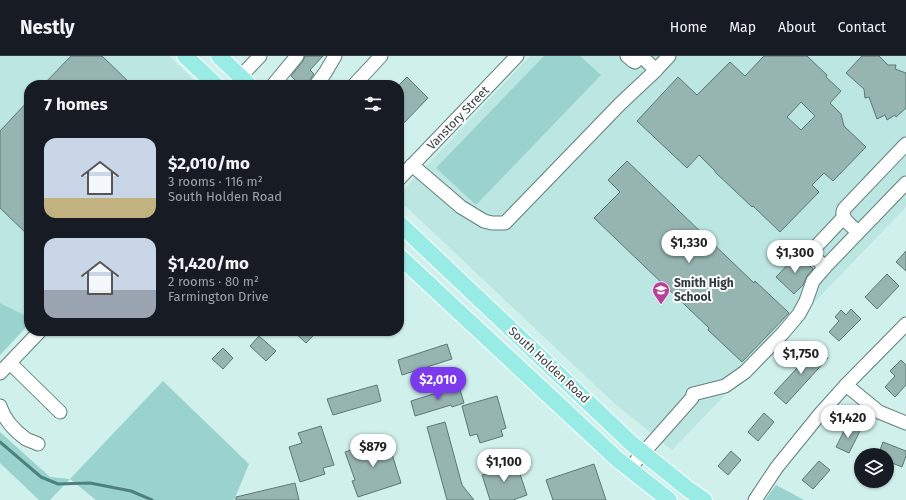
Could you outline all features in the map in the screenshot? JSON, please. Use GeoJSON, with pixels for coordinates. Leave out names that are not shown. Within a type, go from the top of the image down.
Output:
{"type":"FeatureCollection","features":[{"type":"Feature","properties":{"kind":"main road"},"geometry":{"type":"LineString","coordinates":[[186,56],[211,80]]}},
{"type":"Feature","properties":{"kind":"main road"},"geometry":{"type":"LineString","coordinates":[[219,56],[244,80]]}},
{"type":"Feature","properties":{"kind":"main road","name":"South Holden Road"},"geometry":{"type":"LineString","coordinates":[[404,228],[632,444],[704,500]]}},
{"type":"Feature","properties":{"kind":"main road","name":"South Holden Road"},"geometry":{"type":"LineString","coordinates":[[404,261],[617,460],[669,500]]}},
{"type":"Feature","properties":{"kind":"street"},"geometry":{"type":"LineString","coordinates":[[246,80],[260,56]]}},
{"type":"Feature","properties":{"kind":"street"},"geometry":{"type":"LineString","coordinates":[[280,80],[297,56]]}},
{"type":"Feature","properties":{"kind":"street"},"geometry":{"type":"LineString","coordinates":[[320,80],[335,56]]}},
{"type":"Feature","properties":{"kind":"street"},"geometry":{"type":"LineString","coordinates":[[359,80],[382,56]]}},
{"type":"Feature","properties":{"kind":"street","name":"Vanstory Street"},"geometry":{"type":"LineString","coordinates":[[404,170],[517,56]]}},
{"type":"Feature","properties":{"kind":"street"},"geometry":{"type":"LineString","coordinates":[[627,56],[635,62],[641,56],[654,72]]}},
{"type":"Feature","properties":{"kind":"street"},"geometry":{"type":"LineString","coordinates":[[404,170],[484,221],[492,223],[505,223],[620,104],[669,56]]}},
{"type":"Feature","properties":{"kind":"street"},"geometry":{"type":"LineString","coordinates":[[858,232],[843,218],[842,212],[906,144]]}},
{"type":"Feature","properties":{"kind":"street"},"geometry":{"type":"LineString","coordinates":[[629,469],[692,398],[693,394],[725,386],[745,372],[783,333],[799,314],[806,301],[813,281],[906,183]]}},
{"type":"Feature","properties":{"kind":"street"},"geometry":{"type":"LineString","coordinates":[[825,267],[812,255],[811,252],[843,218]]}},
{"type":"Feature","properties":{"kind":"street"},"geometry":{"type":"LineString","coordinates":[[755,500],[778,467],[820,414],[846,385],[906,324]]}},
{"type":"Feature","properties":{"kind":"street"},"geometry":{"type":"LineString","coordinates":[[0,373],[35,336]]}},
{"type":"Feature","properties":{"kind":"street"},"geometry":{"type":"LineString","coordinates":[[10,363],[60,412]]}},
{"type":"Feature","properties":{"kind":"street"},"geometry":{"type":"LineString","coordinates":[[846,385],[880,412],[906,423]]}},
{"type":"Feature","properties":{"kind":"street"},"geometry":{"type":"LineString","coordinates":[[0,406],[2,413],[11,424],[26,438],[38,444]]}},
{"type":"Feature","properties":{"kind":"shaded area"},"geometry":{"type":"Polygon","coordinates":[[[0,56],[169,56],[194,80],[24,80],[24,315],[0,303],[0,56]]]}},
{"type":"Feature","properties":{"kind":"shaded area","name":"Smith High School"},"geometry":{"type":"Polygon","coordinates":[[[530,56],[906,56],[906,207],[672,450],[614,403],[404,205],[404,190],[530,56]]]}},
{"type":"Feature","properties":{"kind":"shaded area"},"geometry":{"type":"Polygon","coordinates":[[[544,56],[580,56],[601,75],[476,205],[436,168],[544,56]]]}},
{"type":"Feature","properties":{"kind":"shaded area"},"geometry":{"type":"Polygon","coordinates":[[[0,303],[24,315],[24,329],[0,355],[0,303]]]}},
{"type":"Feature","properties":{"kind":"shaded area"},"geometry":{"type":"Polygon","coordinates":[[[163,381],[249,464],[234,500],[96,500],[70,479],[163,381]]]}},
{"type":"Feature","properties":{"kind":"shaded area"},"geometry":{"type":"Polygon","coordinates":[[[0,432],[50,477],[70,479],[50,500],[39,500],[0,463],[0,432]]]}},
{"type":"Feature","properties":{"kind":"shaded area"},"geometry":{"type":"Polygon","coordinates":[[[776,485],[804,500],[765,500],[776,485]]]}},
{"type":"Feature","properties":{"kind":"building"},"geometry":{"type":"Polygon","coordinates":[[[71,56],[102,56],[127,80],[48,80],[71,56]]]}},
{"type":"Feature","properties":{"kind":"building"},"geometry":{"type":"Polygon","coordinates":[[[305,56],[323,56],[310,70],[314,74],[310,80],[295,80],[291,76],[303,61],[305,56]]]}},
{"type":"Feature","properties":{"kind":"building"},"geometry":{"type":"Polygon","coordinates":[[[764,56],[807,56],[841,91],[830,103],[841,114],[844,126],[866,147],[833,181],[824,173],[812,185],[819,192],[780,232],[715,172],[699,155],[687,168],[637,121],[678,77],[697,95],[730,62],[745,76],[764,56]],[[801,102],[787,117],[801,130],[815,116],[801,102]]]}},
{"type":"Feature","properties":{"kind":"building"},"geometry":{"type":"Polygon","coordinates":[[[862,56],[879,56],[888,65],[896,65],[895,69],[906,73],[906,108],[896,117],[895,115],[887,120],[885,115],[877,119],[869,97],[865,98],[864,89],[846,73],[862,56]]]}},
{"type":"Feature","properties":{"kind":"building"},"geometry":{"type":"Polygon","coordinates":[[[407,77],[428,98],[404,123],[404,80],[407,77]]]}},
{"type":"Feature","properties":{"kind":"building"},"geometry":{"type":"Polygon","coordinates":[[[24,105],[24,231],[0,208],[0,131],[24,105]]]}},
{"type":"Feature","properties":{"kind":"building"},"geometry":{"type":"Polygon","coordinates":[[[627,161],[754,283],[755,281],[789,313],[742,362],[708,330],[709,328],[594,218],[620,192],[608,180],[627,161]]]}},
{"type":"Feature","properties":{"kind":"building"},"geometry":{"type":"Polygon","coordinates":[[[906,251],[906,271],[896,262],[906,251]]]}},
{"type":"Feature","properties":{"kind":"building"},"geometry":{"type":"Polygon","coordinates":[[[798,254],[813,269],[807,276],[803,285],[794,294],[776,277],[798,254]]]}},
{"type":"Feature","properties":{"kind":"building"},"geometry":{"type":"Polygon","coordinates":[[[887,274],[899,286],[877,309],[865,297],[887,274]]]}},
{"type":"Feature","properties":{"kind":"building"},"geometry":{"type":"Polygon","coordinates":[[[851,309],[861,319],[839,341],[829,332],[839,321],[835,317],[841,310],[846,315],[851,309]]]}},
{"type":"Feature","properties":{"kind":"building"},"geometry":{"type":"Polygon","coordinates":[[[259,336],[276,351],[266,361],[250,346],[259,336]]]}},
{"type":"Feature","properties":{"kind":"building"},"geometry":{"type":"Polygon","coordinates":[[[298,336],[313,336],[306,343],[298,336]]]}},
{"type":"Feature","properties":{"kind":"building"},"geometry":{"type":"Polygon","coordinates":[[[447,344],[452,359],[402,375],[398,360],[447,344]]]}},
{"type":"Feature","properties":{"kind":"building"},"geometry":{"type":"Polygon","coordinates":[[[223,348],[233,358],[223,369],[212,359],[223,348]]]}},
{"type":"Feature","properties":{"kind":"building"},"geometry":{"type":"Polygon","coordinates":[[[817,349],[828,358],[786,404],[774,393],[799,366],[795,363],[806,351],[811,355],[817,349]]]}},
{"type":"Feature","properties":{"kind":"building"},"geometry":{"type":"Polygon","coordinates":[[[901,360],[906,365],[906,385],[895,397],[885,387],[895,376],[890,371],[901,360]]]}},
{"type":"Feature","properties":{"kind":"building"},"geometry":{"type":"Polygon","coordinates":[[[377,385],[381,401],[333,415],[327,399],[377,385]]]}},
{"type":"Feature","properties":{"kind":"building"},"geometry":{"type":"Polygon","coordinates":[[[459,386],[464,403],[452,407],[451,405],[415,416],[411,401],[459,386]]]}},
{"type":"Feature","properties":{"kind":"building"},"geometry":{"type":"Polygon","coordinates":[[[497,396],[506,428],[501,430],[503,436],[480,443],[477,434],[470,436],[462,406],[497,396]]]}},
{"type":"Feature","properties":{"kind":"building"},"geometry":{"type":"Polygon","coordinates":[[[764,413],[774,422],[758,441],[748,432],[764,413]]]}},
{"type":"Feature","properties":{"kind":"building"},"geometry":{"type":"Polygon","coordinates":[[[445,422],[462,485],[474,500],[447,500],[427,427],[445,422]]]}},
{"type":"Feature","properties":{"kind":"building"},"geometry":{"type":"Polygon","coordinates":[[[847,425],[860,431],[849,453],[836,447],[847,425]]]}},
{"type":"Feature","properties":{"kind":"building"},"geometry":{"type":"Polygon","coordinates":[[[321,426],[334,465],[323,468],[325,474],[300,482],[289,447],[302,443],[298,433],[321,426]]]}},
{"type":"Feature","properties":{"kind":"building"},"geometry":{"type":"Polygon","coordinates":[[[387,438],[401,483],[358,497],[352,481],[355,480],[345,452],[387,438]]]}},
{"type":"Feature","properties":{"kind":"building"},"geometry":{"type":"Polygon","coordinates":[[[883,442],[906,451],[906,456],[902,467],[894,464],[894,448],[881,448],[883,442]]]}},
{"type":"Feature","properties":{"kind":"building"},"geometry":{"type":"Polygon","coordinates":[[[731,451],[741,460],[728,475],[718,466],[731,451]]]}},
{"type":"Feature","properties":{"kind":"building"},"geometry":{"type":"Polygon","coordinates":[[[819,461],[830,470],[813,489],[802,480],[819,461]]]}},
{"type":"Feature","properties":{"kind":"building"},"geometry":{"type":"Polygon","coordinates":[[[510,462],[512,467],[517,465],[527,495],[513,500],[490,500],[482,475],[487,474],[486,469],[510,462]]]}},
{"type":"Feature","properties":{"kind":"building"},"geometry":{"type":"Polygon","coordinates":[[[594,464],[606,500],[553,500],[546,480],[594,464]]]}},
{"type":"Feature","properties":{"kind":"building"},"geometry":{"type":"Polygon","coordinates":[[[295,483],[299,500],[236,500],[236,497],[295,483]]]}},
{"type":"Feature","properties":{"kind":"waterway"},"geometry":{"type":"LineString","coordinates":[[0,442],[41,477],[58,484],[90,483],[131,491],[152,500]]}},
{"type":"Feature","properties":{"kind":"place","name":"Smith High School"},"geometry":{"type":"Point","coordinates":[661,305]}}]}
